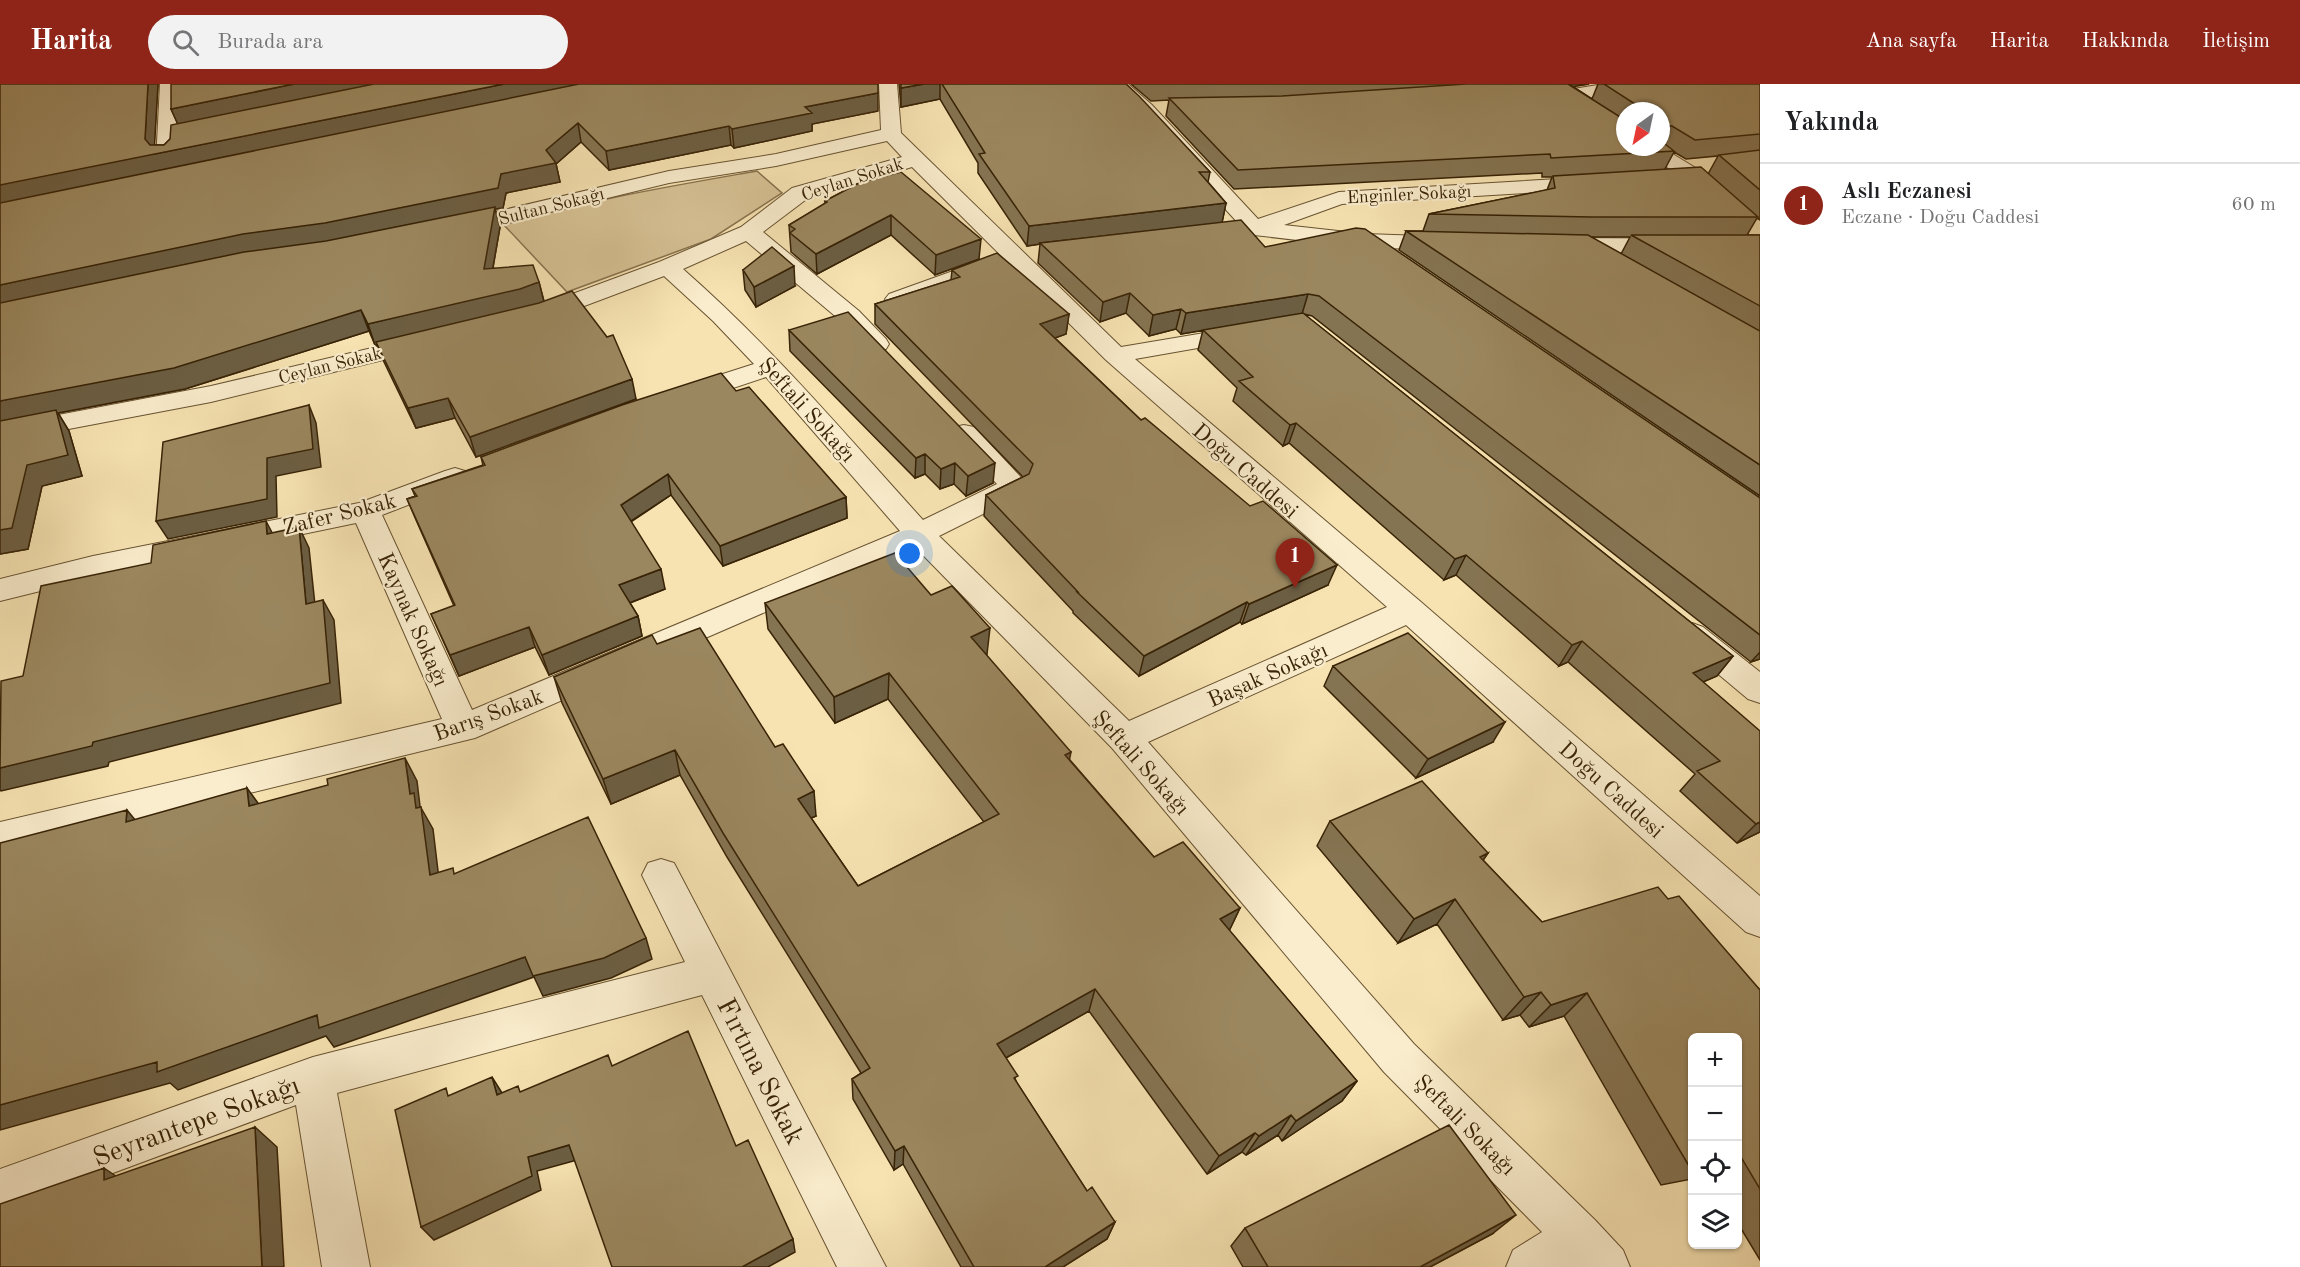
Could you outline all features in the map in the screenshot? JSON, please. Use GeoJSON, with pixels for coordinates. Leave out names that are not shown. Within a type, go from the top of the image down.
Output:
{"type":"FeatureCollection","features":[{"type":"Feature","properties":{"kind":"street"},"geometry":{"type":"LineString","coordinates":[[165,181],[169,84]]}},
{"type":"Feature","properties":{"kind":"street"},"geometry":{"type":"LineString","coordinates":[[888,84],[891,134]]}},
{"type":"Feature","properties":{"kind":"street"},"geometry":{"type":"LineString","coordinates":[[1117,84],[1145,109],[1254,228],[1365,240],[1468,243]]}},
{"type":"Feature","properties":{"kind":"street"},"geometry":{"type":"LineString","coordinates":[[1550,84],[1587,108]]}},
{"type":"Feature","properties":{"kind":"street"},"geometry":{"type":"LineString","coordinates":[[1568,95],[1642,84]]}},
{"type":"Feature","properties":{"kind":"street"},"geometry":{"type":"LineString","coordinates":[[1145,109],[1167,108]]}},
{"type":"Feature","properties":{"kind":"street"},"geometry":{"type":"LineString","coordinates":[[168,138],[190,133]]}},
{"type":"Feature","properties":{"kind":"street","name":"Doğu Caddesi"},"geometry":{"type":"LineString","coordinates":[[891,134],[916,159],[1026,255],[1115,355],[1214,443],[1410,610],[1760,920]]}},
{"type":"Feature","properties":{"kind":"street","name":"Sultan Sokağı"},"geometry":{"type":"LineString","coordinates":[[431,232],[669,177],[766,161],[891,134]]}},
{"type":"Feature","properties":{"kind":"street"},"geometry":{"type":"LineString","coordinates":[[1661,156],[1687,172],[1729,206]]}},
{"type":"Feature","properties":{"kind":"street","name":"Ceylan Sokak"},"geometry":{"type":"LineString","coordinates":[[511,322],[534,316],[667,267],[749,232],[800,193],[916,159]]}},
{"type":"Feature","properties":{"kind":"street"},"geometry":{"type":"LineString","coordinates":[[766,161],[800,193]]}},
{"type":"Feature","properties":{"kind":"street"},"geometry":{"type":"LineString","coordinates":[[143,186],[188,176]]}},
{"type":"Feature","properties":{"kind":"street","name":"Enginler Sokağı"},"geometry":{"type":"LineString","coordinates":[[1186,236],[1254,228],[1338,198],[1614,182]]}},
{"type":"Feature","properties":{"kind":"street"},"geometry":{"type":"LineString","coordinates":[[749,232],[850,316],[891,359]]}},
{"type":"Feature","properties":{"kind":"street"},"geometry":{"type":"LineString","coordinates":[[1537,244],[1583,246],[1757,236]]}},
{"type":"Feature","properties":{"kind":"street"},"geometry":{"type":"LineString","coordinates":[[1365,240],[1404,268]]}},
{"type":"Feature","properties":{"kind":"street"},"geometry":{"type":"LineString","coordinates":[[1583,246],[1624,269]]}},
{"type":"Feature","properties":{"kind":"street"},"geometry":{"type":"LineString","coordinates":[[850,316],[1026,255]]}},
{"type":"Feature","properties":{"kind":"street","name":"Şeftali Sokağı"},"geometry":{"type":"LineString","coordinates":[[667,267],[722,316],[771,367],[919,534],[1124,738],[1399,1058],[1593,1251]]}},
{"type":"Feature","properties":{"kind":"street"},"geometry":{"type":"LineString","coordinates":[[1115,355],[1267,329]]}},
{"type":"Feature","properties":{"kind":"street","name":"Ceylan Sokak"},"geometry":{"type":"LineString","coordinates":[[0,434],[212,394],[442,339]]}},
{"type":"Feature","properties":{"kind":"street"},"geometry":{"type":"LineString","coordinates":[[660,403],[771,367]]}},
{"type":"Feature","properties":{"kind":"street","name":"Barış Sokak"},"geometry":{"type":"LineString","coordinates":[[0,838],[463,728],[919,534],[1016,486],[949,418]]}},
{"type":"Feature","properties":{"kind":"street","name":"Zafer Sokak"},"geometry":{"type":"LineString","coordinates":[[0,590],[93,567],[365,511],[474,470]]}},
{"type":"Feature","properties":{"kind":"street","name":"Kaynak Sokağı"},"geometry":{"type":"LineString","coordinates":[[365,511],[463,728]]}},
{"type":"Feature","properties":{"kind":"street","name":"Başak Sokağı"},"geometry":{"type":"LineString","coordinates":[[1124,738],[1410,610]]}},
{"type":"Feature","properties":{"kind":"street"},"geometry":{"type":"LineString","coordinates":[[1676,623],[1760,690]]}},
{"type":"Feature","properties":{"kind":"street","name":"Fırtına Sokak"},"geometry":{"type":"LineString","coordinates":[[661,875],[862,1267]]}},
{"type":"Feature","properties":{"kind":"street"},"geometry":{"type":"LineString","coordinates":[[313,1078],[712,974]]}},
{"type":"Feature","properties":{"kind":"street","name":"Seyrantepe Sokağı"},"geometry":{"type":"LineString","coordinates":[[0,1192],[313,1078],[346,1267]]}},
{"type":"Feature","properties":{"kind":"street"},"geometry":{"type":"LineString","coordinates":[[1530,1267],[1593,1251]]}},
{"type":"Feature","properties":{"kind":"shaded area"},"geometry":{"type":"Polygon","coordinates":[[[757,171],[782,193],[711,239],[567,292],[504,225],[598,201],[757,171]]]}},
{"type":"Feature","properties":{"kind":"building"},"geometry":{"type":"Polygon","coordinates":[[[0,84],[148,84],[145,139],[150,145],[164,145],[170,139],[171,125],[374,84],[504,84],[0,185],[0,84]]]}},
{"type":"Feature","properties":{"kind":"building"},"geometry":{"type":"Polygon","coordinates":[[[171,84],[294,84],[171,109],[171,84]]]}},
{"type":"Feature","properties":{"kind":"building"},"geometry":{"type":"Polygon","coordinates":[[[579,84],[878,84],[878,93],[805,107],[812,113],[732,129],[729,126],[606,151],[578,123],[546,150],[556,163],[501,174],[498,188],[325,223],[243,234],[0,285],[0,203],[579,84]]]}},
{"type":"Feature","properties":{"kind":"building"},"geometry":{"type":"Polygon","coordinates":[[[901,84],[924,84],[901,88],[901,84]]]}},
{"type":"Feature","properties":{"kind":"building"},"geometry":{"type":"Polygon","coordinates":[[[942,84],[1126,84],[1210,172],[1199,172],[1226,203],[1029,226],[979,154],[985,153],[942,84]]]}},
{"type":"Feature","properties":{"kind":"building"},"geometry":{"type":"Polygon","coordinates":[[[1466,84],[1568,84],[1616,114],[1616,154],[1551,158],[1550,154],[1238,170],[1169,98],[1282,96],[1466,84]]]}},
{"type":"Feature","properties":{"kind":"building"},"geometry":{"type":"Polygon","coordinates":[[[1604,84],[1760,84],[1760,134],[1695,140],[1670,126],[1670,102],[1632,102],[1604,84]]]}},
{"type":"Feature","properties":{"kind":"building"},"geometry":{"type":"Polygon","coordinates":[[[1760,150],[1760,190],[1719,155],[1760,150]]]}},
{"type":"Feature","properties":{"kind":"building"},"geometry":{"type":"Polygon","coordinates":[[[1701,167],[1758,217],[1429,214],[1555,188],[1553,176],[1701,167]]]}},
{"type":"Feature","properties":{"kind":"building"},"geometry":{"type":"Polygon","coordinates":[[[901,172],[981,239],[936,255],[891,215],[816,254],[790,233],[795,229],[789,225],[827,202],[825,201],[859,183],[901,172]]]}},
{"type":"Feature","properties":{"kind":"building"},"geometry":{"type":"Polygon","coordinates":[[[495,207],[484,269],[533,265],[539,282],[520,289],[368,324],[361,310],[174,368],[0,401],[0,303],[244,252],[326,241],[495,207]]]}},
{"type":"Feature","properties":{"kind":"building"},"geometry":{"type":"Polygon","coordinates":[[[1241,220],[1265,247],[1356,228],[1365,229],[1760,498],[1760,635],[1319,296],[1308,294],[1186,313],[1181,309],[1153,315],[1130,293],[1103,302],[1040,243],[1241,220]]]}},
{"type":"Feature","properties":{"kind":"building"},"geometry":{"type":"Polygon","coordinates":[[[1406,231],[1588,235],[1760,331],[1760,465],[1406,231]]]}},
{"type":"Feature","properties":{"kind":"building"},"geometry":{"type":"Polygon","coordinates":[[[1631,235],[1760,235],[1760,306],[1631,235]]]}},
{"type":"Feature","properties":{"kind":"building"},"geometry":{"type":"Polygon","coordinates":[[[772,247],[794,266],[754,287],[743,270],[772,247]]]}},
{"type":"Feature","properties":{"kind":"building"},"geometry":{"type":"Polygon","coordinates":[[[997,253],[1069,314],[1040,324],[1141,420],[1145,418],[1250,506],[1263,501],[1337,565],[1249,604],[1247,602],[1144,656],[1077,592],[986,495],[1029,474],[1033,464],[875,304],[960,277],[952,270],[997,253]]]}},
{"type":"Feature","properties":{"kind":"building"},"geometry":{"type":"Polygon","coordinates":[[[572,291],[607,337],[613,335],[632,379],[470,437],[448,398],[408,408],[376,342],[539,303],[572,291]]]}},
{"type":"Feature","properties":{"kind":"building"},"geometry":{"type":"Polygon","coordinates":[[[848,312],[995,463],[968,476],[955,463],[941,469],[925,454],[916,458],[789,330],[848,312]]]}},
{"type":"Feature","properties":{"kind":"building"},"geometry":{"type":"Polygon","coordinates":[[[1303,313],[1733,656],[1693,673],[1760,731],[1760,822],[1756,824],[1697,771],[1720,761],[1582,641],[1572,645],[1466,555],[1455,559],[1296,423],[1290,425],[1239,381],[1253,377],[1203,330],[1303,313]]]}},
{"type":"Feature","properties":{"kind":"building"},"geometry":{"type":"Polygon","coordinates":[[[721,373],[736,391],[749,387],[846,497],[720,546],[668,474],[621,505],[661,569],[619,585],[638,616],[542,655],[529,627],[450,655],[431,614],[455,605],[407,499],[417,496],[412,489],[485,465],[481,457],[622,405],[721,373]]]}},
{"type":"Feature","properties":{"kind":"building"},"geometry":{"type":"Polygon","coordinates":[[[309,405],[313,449],[267,458],[267,499],[156,521],[163,442],[309,405]]]}},
{"type":"Feature","properties":{"kind":"building"},"geometry":{"type":"Polygon","coordinates":[[[56,410],[68,455],[27,465],[12,528],[0,530],[0,421],[56,410]]]}},
{"type":"Feature","properties":{"kind":"building"},"geometry":{"type":"Polygon","coordinates":[[[266,521],[267,534],[299,527],[306,604],[323,600],[330,683],[93,742],[92,746],[0,768],[1,681],[23,676],[41,586],[151,563],[153,545],[266,521]]]}},
{"type":"Feature","properties":{"kind":"building"},"geometry":{"type":"Polygon","coordinates":[[[895,553],[931,595],[952,586],[990,628],[971,637],[1071,752],[1065,755],[1154,857],[1183,842],[1240,908],[1220,919],[1357,1081],[1296,1121],[1291,1115],[1259,1136],[1255,1133],[1219,1156],[1095,989],[997,1044],[1018,1076],[1014,1078],[1087,1191],[1092,1187],[1115,1222],[1045,1267],[974,1267],[904,1146],[895,1151],[852,1079],[870,1068],[723,833],[675,750],[603,779],[554,677],[652,635],[657,644],[700,628],[775,747],[783,744],[814,791],[798,799],[858,886],[999,814],[889,673],[834,697],[765,603],[895,553]]]}},
{"type":"Feature","properties":{"kind":"building"},"geometry":{"type":"Polygon","coordinates":[[[1408,633],[1505,722],[1428,759],[1333,666],[1408,633]]]}},
{"type":"Feature","properties":{"kind":"building"},"geometry":{"type":"Polygon","coordinates":[[[405,758],[410,794],[414,793],[416,808],[421,807],[430,875],[453,868],[454,874],[588,817],[646,938],[604,958],[533,976],[525,957],[319,1028],[317,1015],[157,1072],[157,1062],[0,1105],[0,843],[127,810],[126,822],[247,788],[249,806],[328,785],[327,779],[405,758]]]}},
{"type":"Feature","properties":{"kind":"building"},"geometry":{"type":"Polygon","coordinates":[[[1422,781],[1488,853],[1480,857],[1542,922],[1658,887],[1668,899],[1679,896],[1760,990],[1760,1189],[1742,1159],[1742,1033],[1688,1033],[1688,1164],[1587,993],[1551,1005],[1541,992],[1524,997],[1455,899],[1414,919],[1330,821],[1422,781]]]}},
{"type":"Feature","properties":{"kind":"building"},"geometry":{"type":"Polygon","coordinates":[[[688,1031],[736,1146],[748,1140],[793,1239],[742,1267],[612,1267],[569,1145],[528,1157],[532,1176],[421,1227],[395,1110],[446,1088],[448,1096],[492,1077],[497,1095],[518,1086],[520,1092],[608,1055],[612,1066],[688,1031]]]}},
{"type":"Feature","properties":{"kind":"building"},"geometry":{"type":"Polygon","coordinates":[[[1449,1125],[1516,1215],[1420,1267],[1268,1267],[1245,1228],[1449,1125]]]}},
{"type":"Feature","properties":{"kind":"building"},"geometry":{"type":"Polygon","coordinates":[[[255,1127],[262,1267],[0,1267],[0,1204],[104,1168],[104,1180],[255,1127]]]}},
{"type":"Feature","properties":{"kind":"place","name":"Aslı Eczanesi"},"geometry":{"type":"Point","coordinates":[1295,588]}}]}
